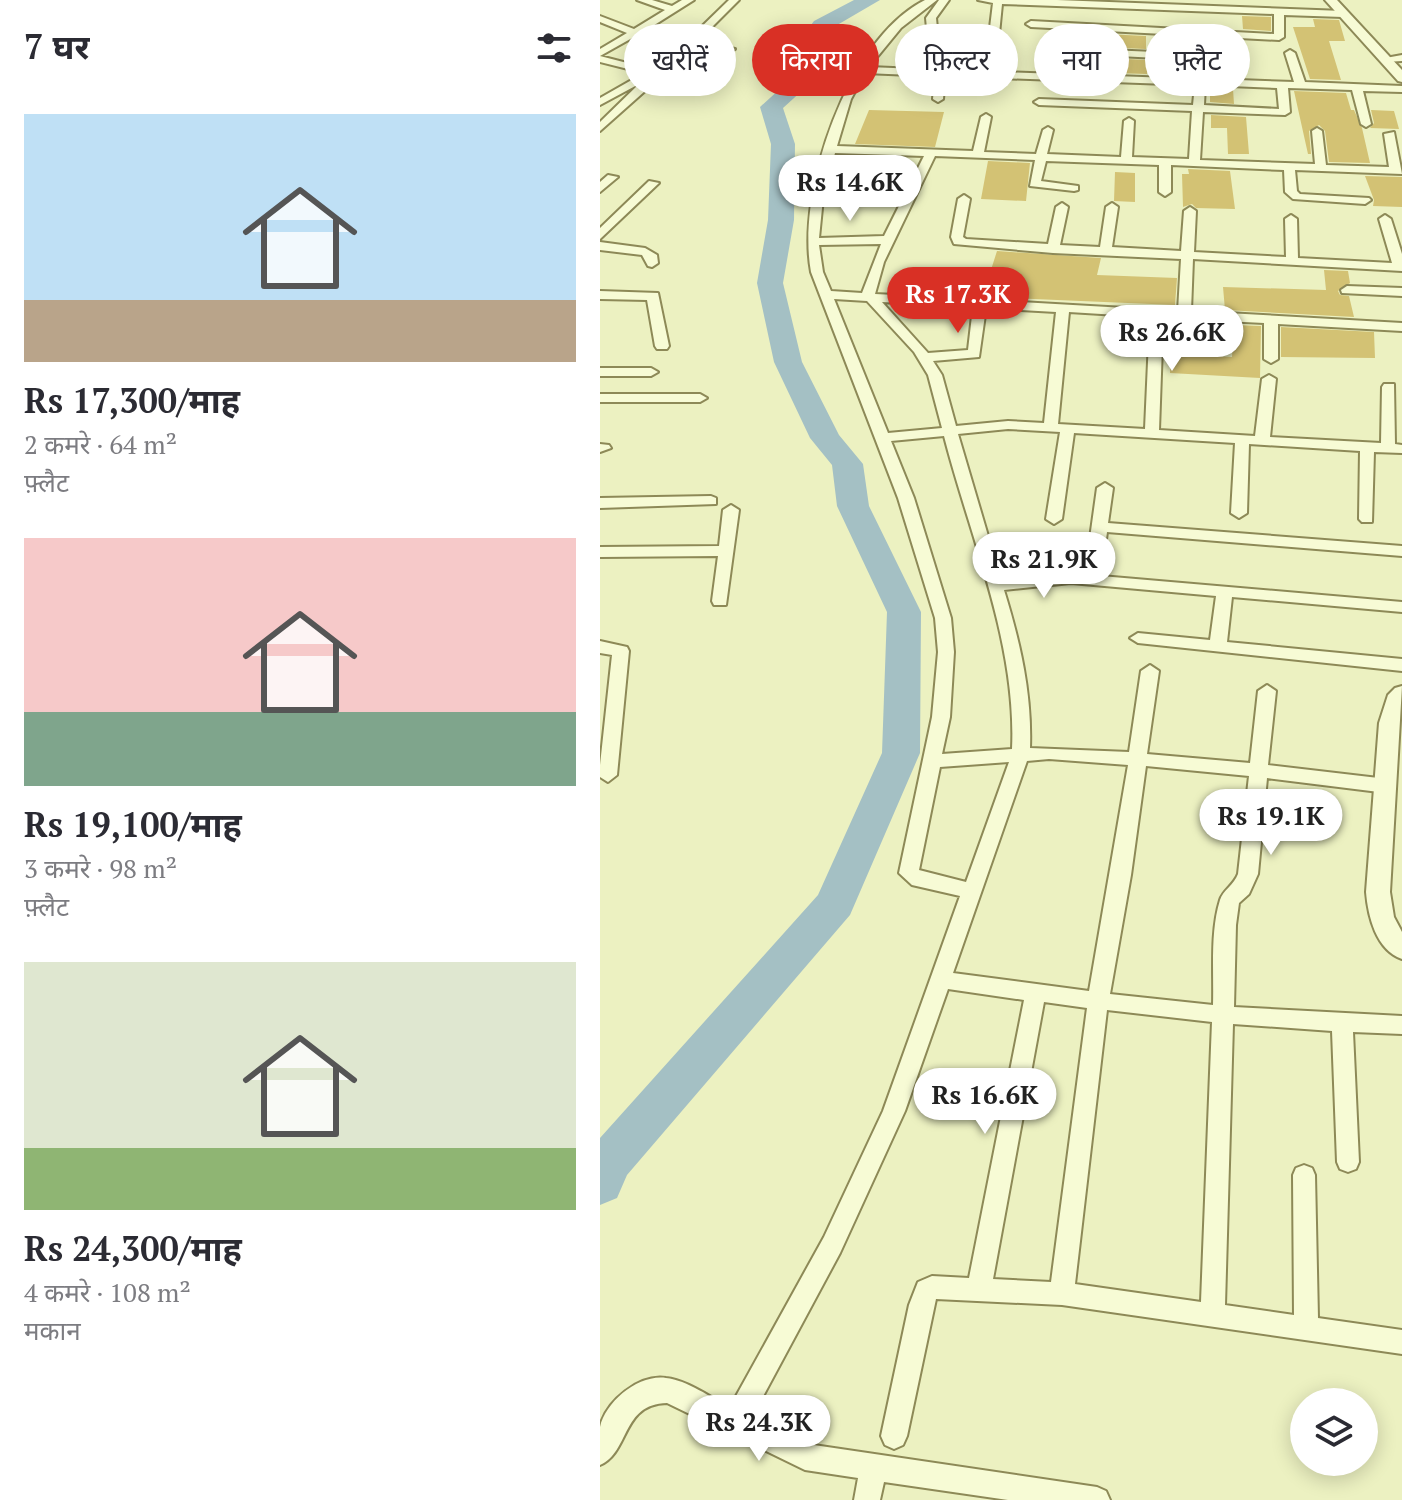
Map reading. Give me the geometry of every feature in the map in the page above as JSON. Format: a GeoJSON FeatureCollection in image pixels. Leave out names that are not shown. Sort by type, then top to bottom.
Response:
{"type":"FeatureCollection","features":[{"type":"Feature","properties":{"kind":"street"},"geometry":{"type":"LineString","coordinates":[[642,0],[673,9]]}},
{"type":"Feature","properties":{"kind":"street"},"geometry":{"type":"LineString","coordinates":[[650,24],[689,0]]}},
{"type":"Feature","properties":{"kind":"street"},"geometry":{"type":"LineString","coordinates":[[709,24],[734,0]]}},
{"type":"Feature","properties":{"kind":"street"},"geometry":{"type":"LineString","coordinates":[[879,51],[916,7],[932,0]]}},
{"type":"Feature","properties":{"kind":"street"},"geometry":{"type":"LineString","coordinates":[[932,24],[931,18],[944,0]]}},
{"type":"Feature","properties":{"kind":"street"},"geometry":{"type":"LineString","coordinates":[[983,0],[1161,3],[1206,9],[1343,14]]}},
{"type":"Feature","properties":{"kind":"street"},"geometry":{"type":"LineString","coordinates":[[1331,0],[1402,78]]}},
{"type":"Feature","properties":{"kind":"street"},"geometry":{"type":"LineString","coordinates":[[995,24],[998,1]]}},
{"type":"Feature","properties":{"kind":"street"},"geometry":{"type":"LineString","coordinates":[[1098,24],[1105,3]]}},
{"type":"Feature","properties":{"kind":"street"},"geometry":{"type":"LineString","coordinates":[[1205,24],[1206,9]]}},
{"type":"Feature","properties":{"kind":"street"},"geometry":{"type":"LineString","coordinates":[[1250,35],[1281,36],[1279,13]]}},
{"type":"Feature","properties":{"kind":"street"},"geometry":{"type":"LineString","coordinates":[[600,19],[624,27]]}},
{"type":"Feature","properties":{"kind":"street"},"geometry":{"type":"LineString","coordinates":[[600,56],[624,41]]}},
{"type":"Feature","properties":{"kind":"street"},"geometry":{"type":"LineString","coordinates":[[1290,53],[1301,86]]}},
{"type":"Feature","properties":{"kind":"street"},"geometry":{"type":"LineString","coordinates":[[600,56],[624,64]]}},
{"type":"Feature","properties":{"kind":"street"},"geometry":{"type":"LineString","coordinates":[[1385,59],[1402,58]]}},
{"type":"Feature","properties":{"kind":"street"},"geometry":{"type":"LineString","coordinates":[[1250,84],[1402,89]]}},
{"type":"Feature","properties":{"kind":"street"},"geometry":{"type":"LineString","coordinates":[[1040,96],[1039,106],[1285,112],[1282,85]]}},
{"type":"Feature","properties":{"kind":"street"},"geometry":{"type":"LineString","coordinates":[[600,102],[624,88]]}},
{"type":"Feature","properties":{"kind":"street"},"geometry":{"type":"LineString","coordinates":[[1357,88],[1366,124]]}},
{"type":"Feature","properties":{"kind":"street"},"geometry":{"type":"LineString","coordinates":[[600,128],[634,96]]}},
{"type":"Feature","properties":{"kind":"street"},"geometry":{"type":"LineString","coordinates":[[847,96],[813,224],[813,259],[906,498],[943,618],[944,688],[909,873],[919,880],[973,891]]}},
{"type":"Feature","properties":{"kind":"street"},"geometry":{"type":"LineString","coordinates":[[1194,162],[1199,96]]}},
{"type":"Feature","properties":{"kind":"street"},"geometry":{"type":"LineString","coordinates":[[978,153],[986,117]]}},
{"type":"Feature","properties":{"kind":"street"},"geometry":{"type":"LineString","coordinates":[[1126,160],[1129,121]]}},
{"type":"Feature","properties":{"kind":"street"},"geometry":{"type":"LineString","coordinates":[[1048,130],[1034,184],[1074,188]]}},
{"type":"Feature","properties":{"kind":"street"},"geometry":{"type":"LineString","coordinates":[[1317,131],[1321,168]]}},
{"type":"Feature","properties":{"kind":"street"},"geometry":{"type":"LineString","coordinates":[[831,149],[1398,171],[1390,134]]}},
{"type":"Feature","properties":{"kind":"street"},"geometry":{"type":"LineString","coordinates":[[734,1424],[832,1245],[894,1111],[1021,753],[1023,720],[1019,683],[996,586],[935,375],[925,357],[868,295],[869,285],[888,240],[932,151]]}},
{"type":"Feature","properties":{"kind":"street"},"geometry":{"type":"LineString","coordinates":[[1165,161],[1165,192]]}},
{"type":"Feature","properties":{"kind":"street"},"geometry":{"type":"LineString","coordinates":[[1289,167],[1291,192],[1297,197],[1365,200]]}},
{"type":"Feature","properties":{"kind":"street"},"geometry":{"type":"LineString","coordinates":[[600,189],[612,177]]}},
{"type":"Feature","properties":{"kind":"street"},"geometry":{"type":"LineString","coordinates":[[600,235],[653,183]]}},
{"type":"Feature","properties":{"kind":"street"},"geometry":{"type":"LineString","coordinates":[[964,199],[958,241],[1053,249],[1401,267],[1385,219]]}},
{"type":"Feature","properties":{"kind":"street"},"geometry":{"type":"LineString","coordinates":[[1053,249],[1062,207]]}},
{"type":"Feature","properties":{"kind":"street"},"geometry":{"type":"LineString","coordinates":[[1105,251],[1112,207]]}},
{"type":"Feature","properties":{"kind":"street"},"geometry":{"type":"LineString","coordinates":[[1184,314],[1190,211]]}},
{"type":"Feature","properties":{"kind":"street"},"geometry":{"type":"LineString","coordinates":[[1291,219],[1292,261]]}},
{"type":"Feature","properties":{"kind":"street"},"geometry":{"type":"LineString","coordinates":[[812,242],[888,240]]}},
{"type":"Feature","properties":{"kind":"street"},"geometry":{"type":"LineString","coordinates":[[600,246],[645,252],[651,255],[652,263]]}},
{"type":"Feature","properties":{"kind":"street"},"geometry":{"type":"LineString","coordinates":[[1347,290],[1402,292]]}},
{"type":"Feature","properties":{"kind":"street"},"geometry":{"type":"LineString","coordinates":[[600,295],[653,296],[657,303],[662,346]]}},
{"type":"Feature","properties":{"kind":"street"},"geometry":{"type":"LineString","coordinates":[[826,295],[980,301],[1402,327]]}},
{"type":"Feature","properties":{"kind":"street"},"geometry":{"type":"LineString","coordinates":[[925,357],[974,354],[980,301]]}},
{"type":"Feature","properties":{"kind":"street"},"geometry":{"type":"LineString","coordinates":[[1051,427],[1063,307]]}},
{"type":"Feature","properties":{"kind":"street"},"geometry":{"type":"LineString","coordinates":[[1152,433],[1157,312]]}},
{"type":"Feature","properties":{"kind":"street"},"geometry":{"type":"LineString","coordinates":[[1271,319],[1271,359]]}},
{"type":"Feature","properties":{"kind":"street"},"geometry":{"type":"LineString","coordinates":[[600,372],[651,372]]}},
{"type":"Feature","properties":{"kind":"street"},"geometry":{"type":"LineString","coordinates":[[1262,441],[1269,379]]}},
{"type":"Feature","properties":{"kind":"street"},"geometry":{"type":"LineString","coordinates":[[882,438],[1008,425],[1395,449],[1389,387]]}},
{"type":"Feature","properties":{"kind":"street"},"geometry":{"type":"LineString","coordinates":[[600,398],[700,398]]}},
{"type":"Feature","properties":{"kind":"street"},"geometry":{"type":"LineString","coordinates":[[1054,519],[1068,428]]}},
{"type":"Feature","properties":{"kind":"street"},"geometry":{"type":"LineString","coordinates":[[1239,513],[1242,440]]}},
{"type":"Feature","properties":{"kind":"street"},"geometry":{"type":"LineString","coordinates":[[1367,447],[1367,519]]}},
{"type":"Feature","properties":{"kind":"street"},"geometry":{"type":"LineString","coordinates":[[1092,580],[1105,488]]}},
{"type":"Feature","properties":{"kind":"street"},"geometry":{"type":"LineString","coordinates":[[600,503],[711,501]]}},
{"type":"Feature","properties":{"kind":"street"},"geometry":{"type":"LineString","coordinates":[[720,601],[731,510]]}},
{"type":"Feature","properties":{"kind":"street"},"geometry":{"type":"LineString","coordinates":[[1099,527],[1402,551]]}},
{"type":"Feature","properties":{"kind":"street"},"geometry":{"type":"LineString","coordinates":[[600,552],[726,551]]}},
{"type":"Feature","properties":{"kind":"street"},"geometry":{"type":"LineString","coordinates":[[996,586],[1049,579],[1092,580],[1402,607]]}},
{"type":"Feature","properties":{"kind":"street"},"geometry":{"type":"LineString","coordinates":[[1218,646],[1225,591]]}},
{"type":"Feature","properties":{"kind":"street"},"geometry":{"type":"LineString","coordinates":[[1138,638],[1402,665]]}},
{"type":"Feature","properties":{"kind":"street"},"geometry":{"type":"LineString","coordinates":[[600,647],[621,651],[608,775]]}},
{"type":"Feature","properties":{"kind":"street"},"geometry":{"type":"LineString","coordinates":[[1062,1294],[1098,1001],[1150,671]]}},
{"type":"Feature","properties":{"kind":"street"},"geometry":{"type":"LineString","coordinates":[[1213,1315],[1226,925],[1230,900],[1242,889],[1248,874],[1267,691]]}},
{"type":"Feature","properties":{"kind":"street"},"geometry":{"type":"LineString","coordinates":[[1402,693],[1392,710],[1379,913],[1388,935],[1402,949]]}},
{"type":"Feature","properties":{"kind":"street"},"geometry":{"type":"LineString","coordinates":[[932,761],[1021,753],[1138,759],[1387,786]]}},
{"type":"Feature","properties":{"kind":"street"},"geometry":{"type":"LineString","coordinates":[[942,980],[1098,1001],[1342,1024],[1402,1025]]}},
{"type":"Feature","properties":{"kind":"street"},"geometry":{"type":"LineString","coordinates":[[979,1289],[1036,992]]}},
{"type":"Feature","properties":{"kind":"street"},"geometry":{"type":"LineString","coordinates":[[1342,1024],[1348,1162]]}},
{"type":"Feature","properties":{"kind":"street"},"geometry":{"type":"LineString","coordinates":[[1304,1175],[1306,1328]]}},
{"type":"Feature","properties":{"kind":"street"},"geometry":{"type":"LineString","coordinates":[[894,1436],[921,1305],[927,1290],[940,1286],[1062,1294],[1402,1342]]}},
{"type":"Feature","properties":{"kind":"street"},"geometry":{"type":"LineString","coordinates":[[600,1452],[629,1402],[653,1389],[668,1390],[805,1457],[1096,1500]]}},
{"type":"Feature","properties":{"kind":"street"},"geometry":{"type":"LineString","coordinates":[[867,1500],[873,1468]]}},
{"type":"Feature","properties":{"kind":"building"},"geometry":{"type":"Polygon","coordinates":[[[1242,16],[1271,17],[1271,31],[1250,30],[1250,24],[1243,24],[1242,16]]]}},
{"type":"Feature","properties":{"kind":"building"},"geometry":{"type":"Polygon","coordinates":[[[1313,19],[1339,20],[1345,41],[1329,41],[1341,80],[1310,79],[1293,27],[1315,27],[1313,19]]]}},
{"type":"Feature","properties":{"kind":"building"},"geometry":{"type":"Polygon","coordinates":[[[1129,35],[1145,36],[1145,49],[1129,48],[1129,35]]]}},
{"type":"Feature","properties":{"kind":"building"},"geometry":{"type":"Polygon","coordinates":[[[1129,59],[1145,60],[1145,74],[1129,73],[1129,59]]]}},
{"type":"Feature","properties":{"kind":"building"},"geometry":{"type":"Polygon","coordinates":[[[1294,91],[1346,93],[1351,110],[1354,110],[1362,128],[1370,163],[1329,162],[1325,131],[1319,125],[1309,131],[1311,154],[1308,154],[1294,91]]]}},
{"type":"Feature","properties":{"kind":"building"},"geometry":{"type":"Polygon","coordinates":[[[1210,96],[1233,96],[1234,104],[1210,102],[1210,96]]]}},
{"type":"Feature","properties":{"kind":"building"},"geometry":{"type":"Polygon","coordinates":[[[869,110],[944,112],[935,147],[855,144],[869,110]]]}},
{"type":"Feature","properties":{"kind":"building"},"geometry":{"type":"Polygon","coordinates":[[[1371,110],[1394,111],[1399,129],[1370,128],[1374,123],[1371,110]]]}},
{"type":"Feature","properties":{"kind":"building"},"geometry":{"type":"Polygon","coordinates":[[[1211,115],[1246,117],[1249,154],[1228,154],[1227,128],[1211,128],[1211,115]]]}},
{"type":"Feature","properties":{"kind":"building"},"geometry":{"type":"Polygon","coordinates":[[[988,161],[1030,163],[1026,201],[981,199],[988,161]]]}},
{"type":"Feature","properties":{"kind":"building"},"geometry":{"type":"Polygon","coordinates":[[[1188,169],[1230,171],[1235,209],[1196,208],[1192,204],[1183,207],[1182,174],[1189,174],[1188,169]]]}},
{"type":"Feature","properties":{"kind":"building"},"geometry":{"type":"Polygon","coordinates":[[[1115,172],[1135,173],[1135,202],[1114,201],[1115,172]]]}},
{"type":"Feature","properties":{"kind":"building"},"geometry":{"type":"Polygon","coordinates":[[[1365,176],[1402,177],[1402,207],[1373,206],[1374,200],[1365,176]]]}},
{"type":"Feature","properties":{"kind":"building"},"geometry":{"type":"Polygon","coordinates":[[[997,251],[1101,258],[1097,275],[1177,278],[1175,305],[987,297],[983,295],[997,251]]]}},
{"type":"Feature","properties":{"kind":"building"},"geometry":{"type":"Polygon","coordinates":[[[1324,270],[1348,271],[1350,283],[1338,291],[1340,295],[1349,296],[1354,317],[1225,310],[1223,287],[1326,290],[1324,270]]]}},
{"type":"Feature","properties":{"kind":"building"},"geometry":{"type":"Polygon","coordinates":[[[1234,325],[1261,326],[1260,378],[1170,373],[1171,354],[1232,357],[1234,325]]]}},
{"type":"Feature","properties":{"kind":"building"},"geometry":{"type":"Polygon","coordinates":[[[1281,327],[1374,332],[1375,358],[1281,357],[1281,327]]]}},
{"type":"Feature","properties":{"kind":"waterway"},"geometry":{"type":"LineString","coordinates":[[600,1183],[609,1162],[835,904],[901,753],[904,612],[853,506],[847,464],[825,438],[788,362],[770,283],[781,220],[783,144],[771,107],[826,59],[821,25],[870,0]]}}]}
